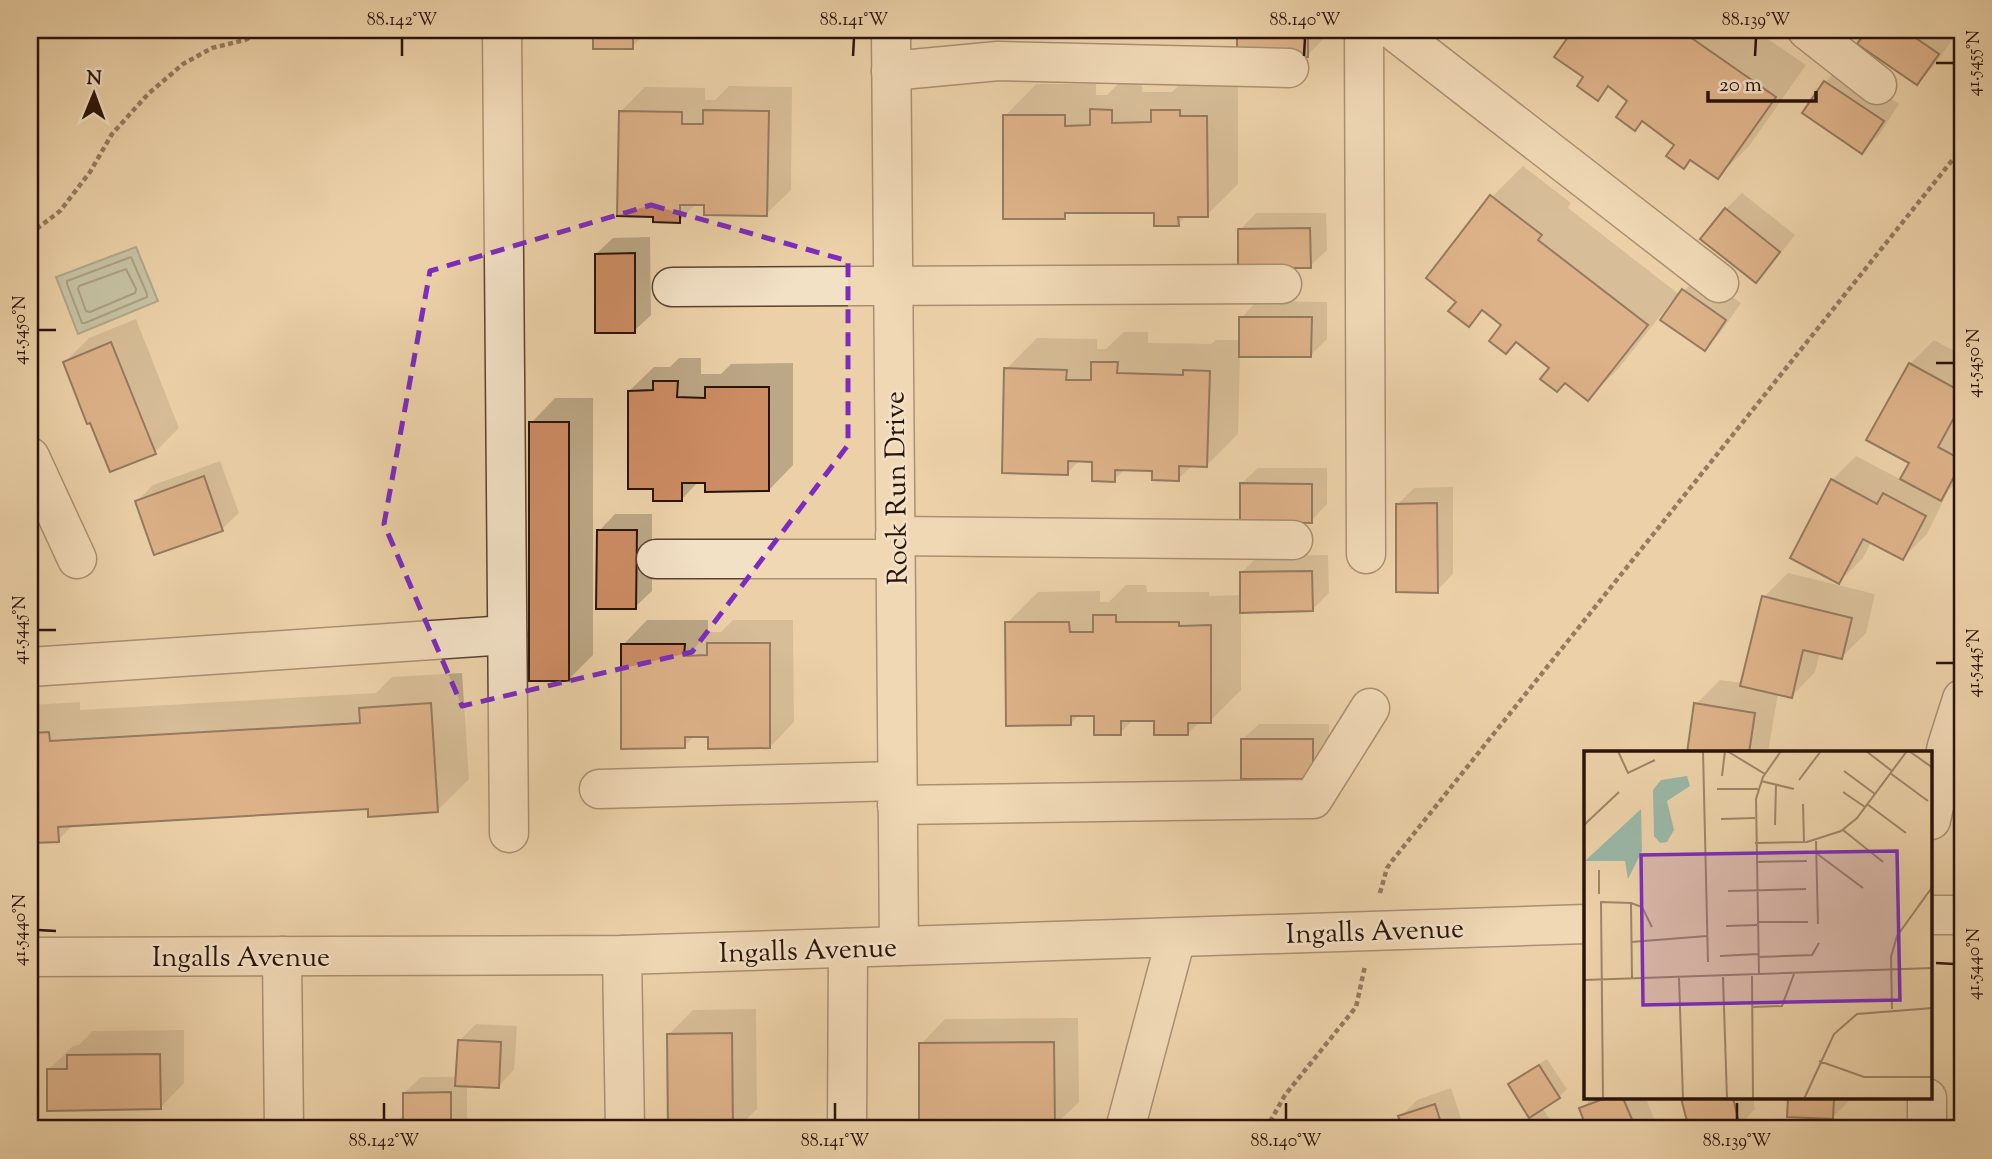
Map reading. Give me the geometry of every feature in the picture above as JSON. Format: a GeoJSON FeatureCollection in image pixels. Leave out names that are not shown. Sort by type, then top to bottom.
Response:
{"type":"FeatureCollection","features":[{"type":"Feature","properties":{"kind":"street"},"geometry":{"type":"LineString","coordinates":[[502,30],[509,833]]}},
{"type":"Feature","properties":{"kind":"street","name":"Rock Run Drive"},"geometry":{"type":"LineString","coordinates":[[891,30],[899,946]]}},
{"type":"Feature","properties":{"kind":"street"},"geometry":{"type":"LineString","coordinates":[[1364,30],[1366,554]]}},
{"type":"Feature","properties":{"kind":"street"},"geometry":{"type":"LineString","coordinates":[[1393,30],[1719,284]]}},
{"type":"Feature","properties":{"kind":"street"},"geometry":{"type":"LineString","coordinates":[[1807,30],[1877,85]]}},
{"type":"Feature","properties":{"kind":"street"},"geometry":{"type":"LineString","coordinates":[[891,71],[998,61],[1289,68]]}},
{"type":"Feature","properties":{"kind":"street"},"geometry":{"type":"LineString","coordinates":[[672,287],[1282,284]]}},
{"type":"Feature","properties":{"kind":"street"},"geometry":{"type":"LineString","coordinates":[[30,457],[77,559]]}},
{"type":"Feature","properties":{"kind":"street"},"geometry":{"type":"LineString","coordinates":[[656,559],[895,547],[1293,540]]}},
{"type":"Feature","properties":{"kind":"street"},"geometry":{"type":"LineString","coordinates":[[30,667],[507,635]]}},
{"type":"Feature","properties":{"kind":"street"},"geometry":{"type":"LineString","coordinates":[[1932,815],[1947,746],[1962,699]]}},
{"type":"Feature","properties":{"kind":"street"},"geometry":{"type":"LineString","coordinates":[[599,789],[1314,799],[1370,708]]}},
{"type":"Feature","properties":{"kind":"street"},"geometry":{"type":"LineString","coordinates":[[1932,915],[1962,915]]}},
{"type":"Feature","properties":{"kind":"street","name":"Ingalls Avenue"},"geometry":{"type":"LineString","coordinates":[[30,957],[622,955],[1584,924]]}},
{"type":"Feature","properties":{"kind":"street"},"geometry":{"type":"LineString","coordinates":[[1125,1129],[1176,938]]}},
{"type":"Feature","properties":{"kind":"street"},"geometry":{"type":"LineString","coordinates":[[847,1129],[848,948]]}},
{"type":"Feature","properties":{"kind":"street"},"geometry":{"type":"LineString","coordinates":[[622,955],[625,1129]]}},
{"type":"Feature","properties":{"kind":"street"},"geometry":{"type":"LineString","coordinates":[[282,956],[284,1129]]}},
{"type":"Feature","properties":{"kind":"street"},"geometry":{"type":"LineString","coordinates":[[1927,1100],[1927,1129]]}},
{"type":"Feature","properties":{"kind":"path"},"geometry":{"type":"LineString","coordinates":[[30,234],[60,211],[90,172],[112,134],[148,94],[183,64],[212,48],[245,40],[264,30]]}},
{"type":"Feature","properties":{"kind":"path"},"geometry":{"type":"LineString","coordinates":[[1266,1129],[1285,1095],[1356,1007],[1371,929],[1387,868],[1962,148]]}},
{"type":"Feature","properties":{"kind":"path"},"geometry":{"type":"LineString","coordinates":[[30,339],[37,359]]}},
{"type":"Feature","properties":{"kind":"highlighted area"},"geometry":{"type":"Polygon","coordinates":[[[651,205],[848,261],[848,445],[692,652],[462,706],[384,524],[430,271],[651,205]]]}},
{"type":"Feature","properties":{"kind":"water"},"geometry":{"type":"Polygon","coordinates":[[[136,247],[158,301],[78,334],[56,277],[136,247]]]}},
{"type":"Feature","properties":{"kind":"building"},"geometry":{"type":"Polygon","coordinates":[[[593,30],[633,30],[633,49],[593,49],[593,30]]]}},
{"type":"Feature","properties":{"kind":"building"},"geometry":{"type":"Polygon","coordinates":[[[1237,30],[1308,30],[1308,57],[1237,57],[1237,30]]]}},
{"type":"Feature","properties":{"kind":"building"},"geometry":{"type":"Polygon","coordinates":[[[1573,30],[1680,30],[1776,97],[1718,179],[1690,160],[1684,169],[1666,156],[1674,145],[1642,121],[1635,131],[1616,117],[1627,101],[1608,86],[1598,101],[1577,86],[1583,77],[1554,57],[1573,30]]]}},
{"type":"Feature","properties":{"kind":"building"},"geometry":{"type":"Polygon","coordinates":[[[1867,30],[1904,30],[1939,54],[1917,85],[1857,44],[1867,30]]]}},
{"type":"Feature","properties":{"kind":"building"},"geometry":{"type":"Polygon","coordinates":[[[1824,81],[1884,121],[1862,154],[1802,113],[1824,81]]]}},
{"type":"Feature","properties":{"kind":"building"},"geometry":{"type":"Polygon","coordinates":[[[1090,109],[1112,110],[1112,123],[1151,122],[1151,110],[1180,110],[1180,116],[1207,116],[1208,217],[1178,217],[1179,226],[1154,226],[1154,213],[1065,213],[1065,219],[1003,219],[1003,115],[1065,115],[1065,126],[1090,125],[1090,109]]]}},
{"type":"Feature","properties":{"kind":"building"},"geometry":{"type":"Polygon","coordinates":[[[703,110],[769,111],[767,216],[704,215],[704,205],[680,205],[680,223],[653,222],[653,217],[617,216],[619,111],[682,112],[682,124],[703,124],[703,110]]]}},
{"type":"Feature","properties":{"kind":"building"},"geometry":{"type":"Polygon","coordinates":[[[1490,195],[1542,235],[1538,240],[1648,325],[1588,401],[1565,383],[1557,392],[1540,379],[1549,368],[1516,342],[1506,354],[1489,341],[1501,325],[1482,310],[1469,327],[1448,311],[1456,302],[1426,278],[1490,195]]]}},
{"type":"Feature","properties":{"kind":"building"},"geometry":{"type":"Polygon","coordinates":[[[1725,208],[1780,252],[1756,283],[1700,239],[1725,208]]]}},
{"type":"Feature","properties":{"kind":"building"},"geometry":{"type":"Polygon","coordinates":[[[1310,228],[1311,268],[1238,268],[1238,229],[1310,228]]]}},
{"type":"Feature","properties":{"kind":"building"},"geometry":{"type":"Polygon","coordinates":[[[635,253],[635,333],[595,333],[595,254],[635,253]]]}},
{"type":"Feature","properties":{"kind":"building"},"geometry":{"type":"Polygon","coordinates":[[[1682,289],[1726,320],[1705,351],[1660,320],[1682,289]]]}},
{"type":"Feature","properties":{"kind":"building"},"geometry":{"type":"Polygon","coordinates":[[[1239,317],[1312,317],[1311,357],[1239,357],[1239,317]]]}},
{"type":"Feature","properties":{"kind":"building"},"geometry":{"type":"Polygon","coordinates":[[[111,342],[156,454],[110,472],[90,423],[87,424],[63,362],[111,342]]]}},
{"type":"Feature","properties":{"kind":"building"},"geometry":{"type":"Polygon","coordinates":[[[1091,362],[1118,362],[1117,373],[1183,375],[1183,370],[1210,371],[1207,467],[1179,466],[1179,481],[1152,480],[1152,471],[1115,470],[1115,482],[1092,481],[1092,462],[1068,461],[1068,475],[1002,473],[1004,368],[1067,370],[1066,380],[1091,380],[1091,362]]]}},
{"type":"Feature","properties":{"kind":"building"},"geometry":{"type":"Polygon","coordinates":[[[1909,363],[1962,392],[1962,403],[1938,447],[1962,462],[1941,501],[1900,479],[1909,463],[1866,440],[1909,363]]]}},
{"type":"Feature","properties":{"kind":"building"},"geometry":{"type":"Polygon","coordinates":[[[653,381],[678,381],[677,397],[705,398],[705,387],[769,387],[769,491],[705,492],[705,483],[682,483],[682,501],[653,501],[653,489],[628,489],[628,391],[653,390],[653,381]]]}},
{"type":"Feature","properties":{"kind":"building"},"geometry":{"type":"Polygon","coordinates":[[[529,422],[569,422],[569,681],[529,681],[529,422]]]}},
{"type":"Feature","properties":{"kind":"building"},"geometry":{"type":"Polygon","coordinates":[[[204,476],[223,531],[154,555],[135,501],[204,476]]]}},
{"type":"Feature","properties":{"kind":"building"},"geometry":{"type":"Polygon","coordinates":[[[1831,479],[1877,504],[1883,493],[1926,516],[1903,560],[1863,539],[1839,584],[1790,558],[1831,479]]]}},
{"type":"Feature","properties":{"kind":"building"},"geometry":{"type":"Polygon","coordinates":[[[1240,483],[1312,484],[1312,523],[1240,522],[1240,483]]]}},
{"type":"Feature","properties":{"kind":"building"},"geometry":{"type":"Polygon","coordinates":[[[1437,503],[1438,593],[1396,592],[1396,504],[1437,503]]]}},
{"type":"Feature","properties":{"kind":"building"},"geometry":{"type":"Polygon","coordinates":[[[597,530],[637,530],[636,609],[596,609],[597,530]]]}},
{"type":"Feature","properties":{"kind":"building"},"geometry":{"type":"Polygon","coordinates":[[[1312,571],[1313,611],[1240,613],[1240,572],[1312,571]]]}},
{"type":"Feature","properties":{"kind":"building"},"geometry":{"type":"Polygon","coordinates":[[[1762,596],[1852,618],[1842,659],[1803,650],[1792,698],[1740,686],[1762,596]]]}},
{"type":"Feature","properties":{"kind":"building"},"geometry":{"type":"Polygon","coordinates":[[[1093,615],[1116,615],[1116,622],[1211,625],[1211,723],[1188,723],[1188,735],[1154,735],[1154,721],[1121,721],[1121,735],[1094,735],[1094,716],[1071,716],[1071,725],[1006,726],[1005,622],[1069,622],[1070,632],[1093,632],[1093,615]]]}},
{"type":"Feature","properties":{"kind":"building"},"geometry":{"type":"Polygon","coordinates":[[[707,643],[770,643],[770,748],[708,749],[708,737],[685,737],[685,748],[621,749],[621,644],[685,644],[684,656],[707,655],[707,643]]]}},
{"type":"Feature","properties":{"kind":"building"},"geometry":{"type":"Polygon","coordinates":[[[431,703],[438,812],[368,817],[368,809],[58,827],[59,842],[30,843],[30,733],[49,732],[50,741],[360,723],[359,708],[431,703]]]}},
{"type":"Feature","properties":{"kind":"building"},"geometry":{"type":"Polygon","coordinates":[[[1694,703],[1755,713],[1749,751],[1687,751],[1694,703]]]}},
{"type":"Feature","properties":{"kind":"building"},"geometry":{"type":"Polygon","coordinates":[[[1241,739],[1313,739],[1313,779],[1241,779],[1241,739]]]}},
{"type":"Feature","properties":{"kind":"building"},"geometry":{"type":"Polygon","coordinates":[[[732,1033],[733,1129],[668,1129],[667,1034],[732,1033]]]}},
{"type":"Feature","properties":{"kind":"building"},"geometry":{"type":"Polygon","coordinates":[[[458,1040],[501,1042],[499,1088],[455,1086],[458,1040]]]}},
{"type":"Feature","properties":{"kind":"building"},"geometry":{"type":"Polygon","coordinates":[[[1054,1042],[1055,1128],[919,1129],[919,1043],[1054,1042]]]}},
{"type":"Feature","properties":{"kind":"building"},"geometry":{"type":"Polygon","coordinates":[[[160,1054],[161,1109],[47,1111],[47,1069],[67,1069],[67,1055],[160,1054]]]}},
{"type":"Feature","properties":{"kind":"building"},"geometry":{"type":"Polygon","coordinates":[[[1539,1065],[1560,1098],[1529,1118],[1508,1084],[1539,1065]]]}},
{"type":"Feature","properties":{"kind":"building"},"geometry":{"type":"Polygon","coordinates":[[[451,1092],[451,1129],[393,1129],[393,1123],[403,1123],[403,1093],[451,1092]]]}},
{"type":"Feature","properties":{"kind":"building"},"geometry":{"type":"Polygon","coordinates":[[[1601,1100],[1624,1100],[1636,1129],[1587,1129],[1579,1108],[1601,1100]]]}},
{"type":"Feature","properties":{"kind":"building"},"geometry":{"type":"Polygon","coordinates":[[[1682,1100],[1733,1100],[1740,1127],[1689,1129],[1682,1100]]]}},
{"type":"Feature","properties":{"kind":"building"},"geometry":{"type":"Polygon","coordinates":[[[1788,1100],[1834,1100],[1833,1119],[1787,1117],[1788,1100]]]}},
{"type":"Feature","properties":{"kind":"building"},"geometry":{"type":"Polygon","coordinates":[[[1435,1104],[1443,1129],[1403,1129],[1398,1116],[1435,1104]]]}}]}
